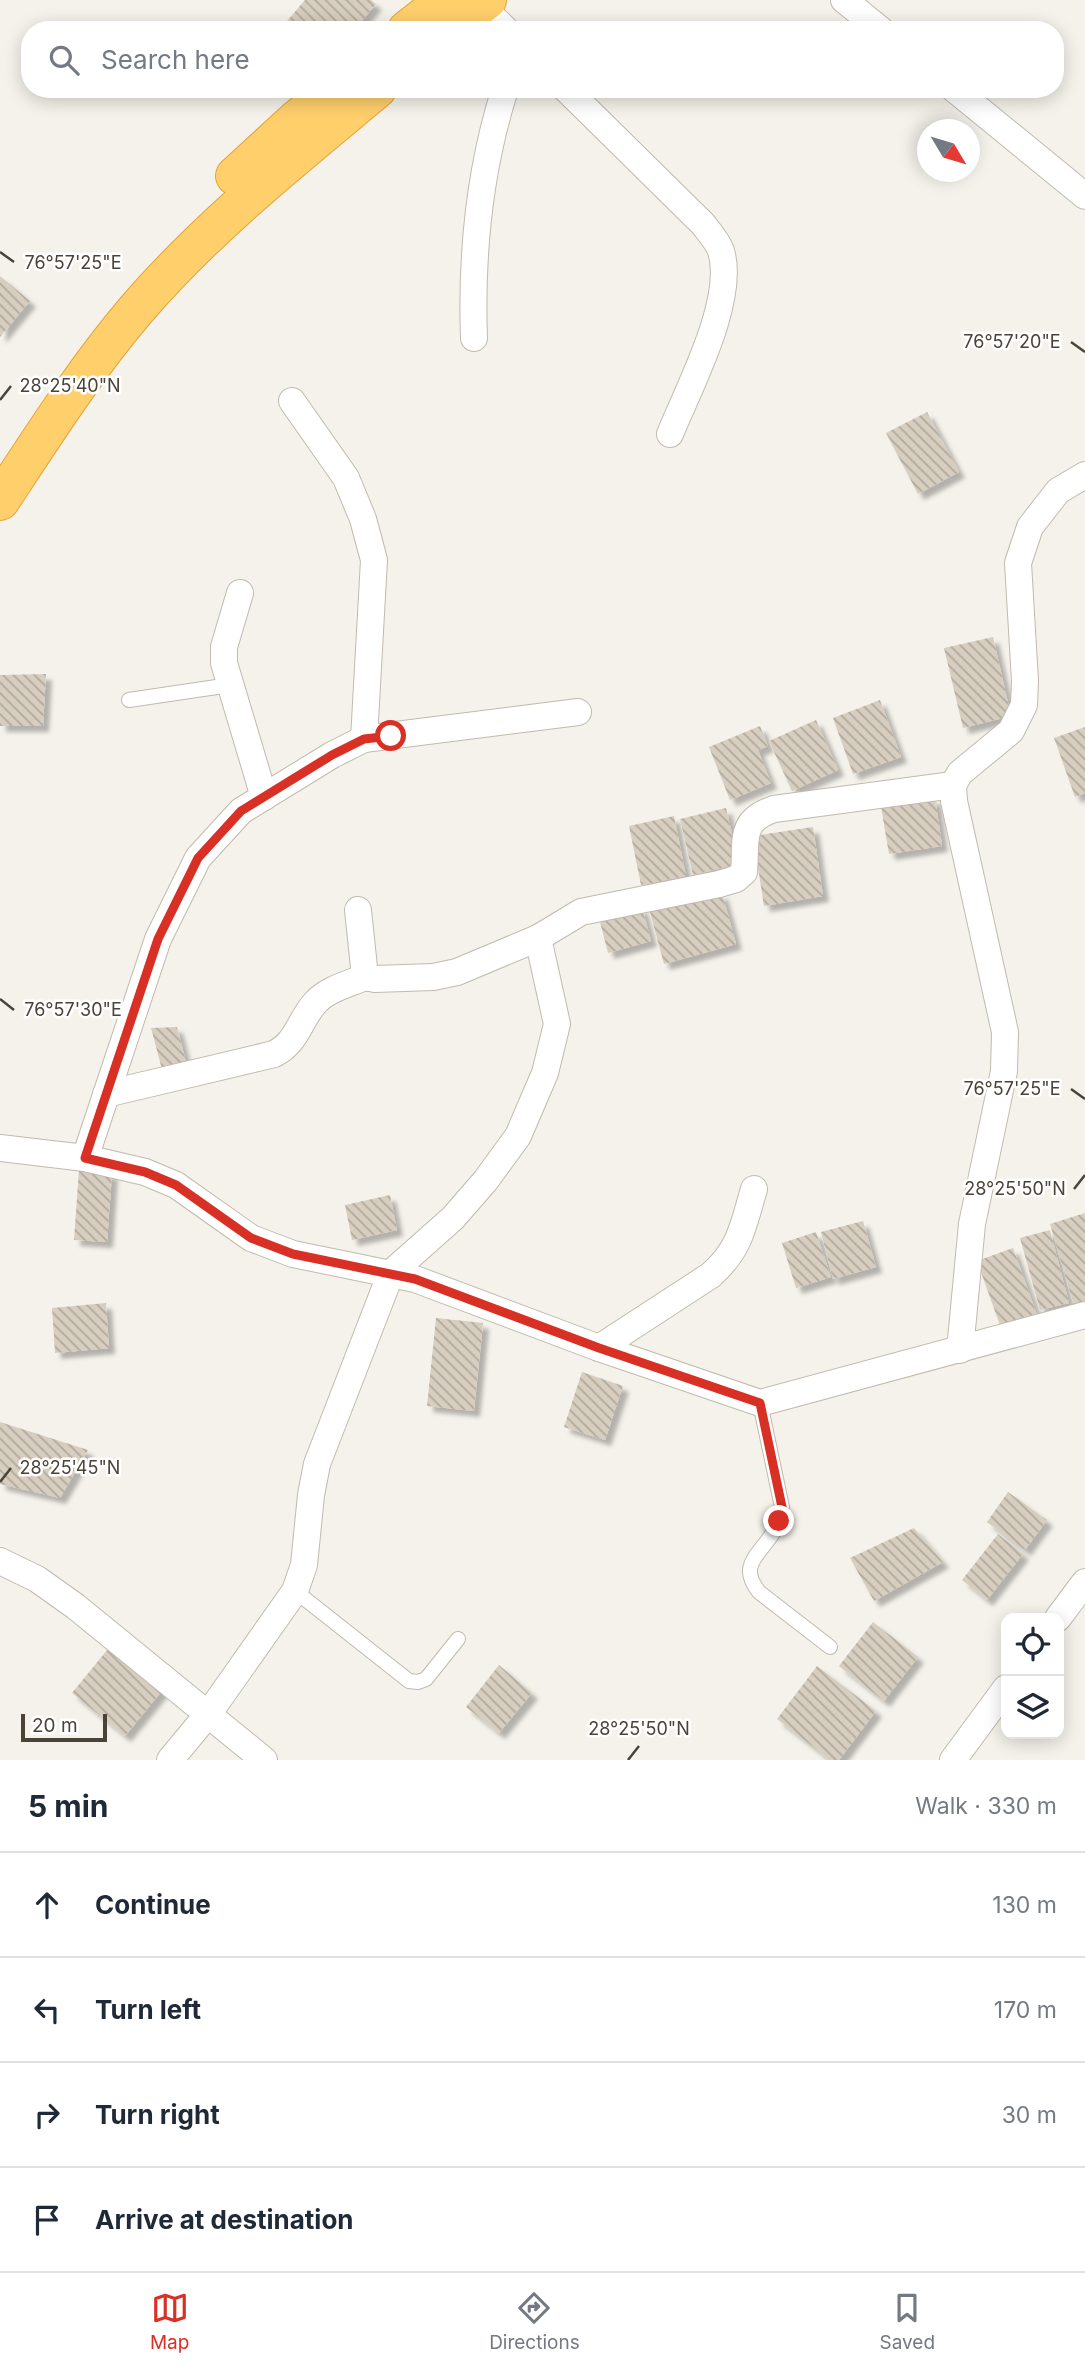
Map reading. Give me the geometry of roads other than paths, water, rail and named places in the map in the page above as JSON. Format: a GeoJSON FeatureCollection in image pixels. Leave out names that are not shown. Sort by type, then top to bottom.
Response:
{"type":"FeatureCollection","features":[{"type":"Feature","properties":{"kind":"highway"},"geometry":{"type":"LineString","coordinates":[[0,456],[30,409],[99,319],[198,209],[323,98]]}},
{"type":"Feature","properties":{"kind":"highway"},"geometry":{"type":"LineString","coordinates":[[0,501],[75,386],[136,310],[221,222],[366,98]]}},
{"type":"Feature","properties":{"kind":"street"},"geometry":{"type":"LineString","coordinates":[[844,0],[870,21]]}},
{"type":"Feature","properties":{"kind":"street"},"geometry":{"type":"LineString","coordinates":[[474,338],[472,289],[477,240],[487,160],[502,98]]}},
{"type":"Feature","properties":{"kind":"street"},"geometry":{"type":"LineString","coordinates":[[575,98],[703,224],[721,249],[725,280],[715,325],[670,434]]}},
{"type":"Feature","properties":{"kind":"street"},"geometry":{"type":"LineString","coordinates":[[965,98],[1085,196]]}},
{"type":"Feature","properties":{"kind":"street"},"geometry":{"type":"LineString","coordinates":[[292,401],[346,478],[363,519],[374,560],[364,739]]}},
{"type":"Feature","properties":{"kind":"street"},"geometry":{"type":"LineString","coordinates":[[960,1350],[972,1224],[1004,1071],[1005,1032],[954,801],[953,785],[960,774],[1011,731],[1024,705],[1018,563],[1030,527],[1058,491],[1085,475]]}},
{"type":"Feature","properties":{"kind":"street"},"geometry":{"type":"LineString","coordinates":[[240,593],[224,647],[224,663],[264,797]]}},
{"type":"Feature","properties":{"kind":"street"},"geometry":{"type":"LineString","coordinates":[[85,1158],[158,939],[198,858],[241,811],[332,755],[364,739],[578,712]]}},
{"type":"Feature","properties":{"kind":"street"},"geometry":{"type":"LineString","coordinates":[[106,1094],[274,1054],[293,1040],[316,1001],[365,977],[433,977],[457,972],[538,939],[581,912],[736,879],[744,872],[745,841],[749,824],[759,814],[774,809],[953,785]]}},
{"type":"Feature","properties":{"kind":"street"},"geometry":{"type":"LineString","coordinates":[[358,910],[365,977]]}},
{"type":"Feature","properties":{"kind":"street"},"geometry":{"type":"LineString","coordinates":[[170,1760],[209,1713],[295,1591],[304,1565],[310,1495],[317,1464],[391,1273],[453,1218],[486,1180],[518,1136],[545,1073],[557,1024],[538,939]]}},
{"type":"Feature","properties":{"kind":"street"},"geometry":{"type":"LineString","coordinates":[[0,1148],[85,1158],[145,1172],[176,1185],[251,1238],[293,1254],[415,1279],[599,1348],[760,1403],[1085,1315]]}},
{"type":"Feature","properties":{"kind":"street"},"geometry":{"type":"LineString","coordinates":[[599,1348],[711,1275],[726,1262],[737,1246],[754,1189]]}},
{"type":"Feature","properties":{"kind":"street"},"geometry":{"type":"LineString","coordinates":[[0,1561],[37,1578],[75,1605],[264,1760]]}},
{"type":"Feature","properties":{"kind":"street"},"geometry":{"type":"LineString","coordinates":[[1062,1613],[1085,1582]]}},
{"type":"Feature","properties":{"kind":"street"},"geometry":{"type":"LineString","coordinates":[[953,1760],[1001,1695]]}},
{"type":"Feature","properties":{"kind":"lane"},"geometry":{"type":"LineString","coordinates":[[129,700],[230,685]]}},
{"type":"Feature","properties":{"kind":"lane"},"geometry":{"type":"LineString","coordinates":[[760,1403],[782,1507],[779,1521],[753,1559],[749,1569],[751,1582],[759,1592],[830,1647]]}},
{"type":"Feature","properties":{"kind":"lane"},"geometry":{"type":"LineString","coordinates":[[295,1591],[409,1681],[426,1679],[458,1639]]}}]}
